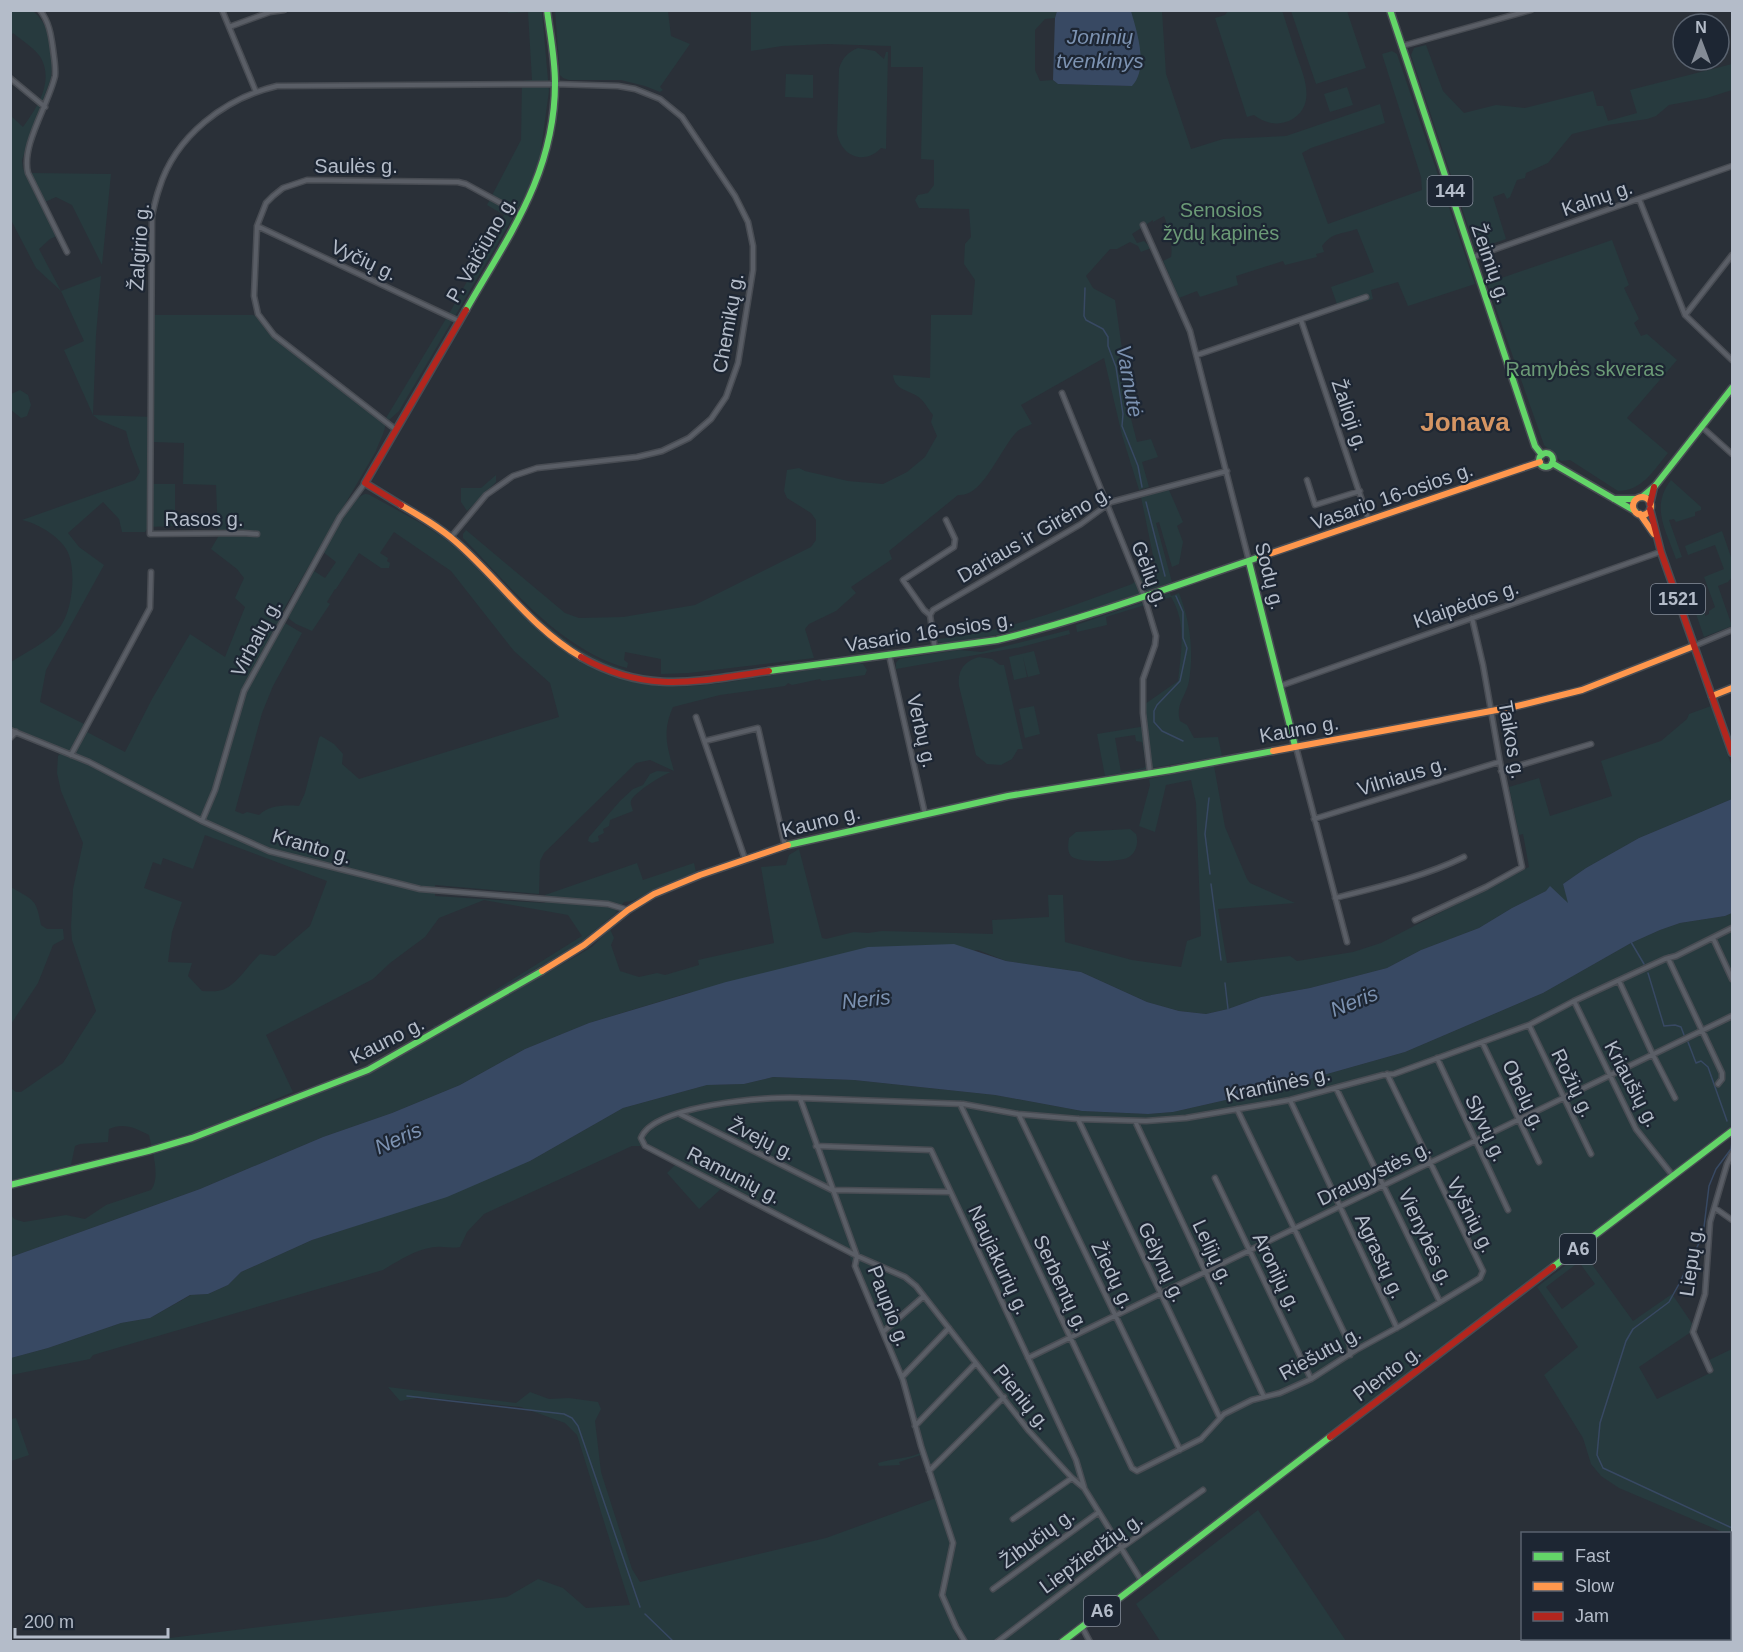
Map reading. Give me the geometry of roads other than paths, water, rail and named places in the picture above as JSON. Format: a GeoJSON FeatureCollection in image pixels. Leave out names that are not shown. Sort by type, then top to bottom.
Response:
{"type":"FeatureCollection","features":[{"type":"Feature","properties":{"kind":"main road","name":"P. Vaičiūno g."},"geometry":{"type":"LineString","coordinates":[[365,483],[536,187],[549,139],[555,84],[547,10]]}},
{"type":"Feature","properties":{"kind":"main road","name":"Žeimių g."},"geometry":{"type":"LineString","coordinates":[[1390,10],[1541,459]]}},
{"type":"Feature","properties":{"kind":"main road","name":"1521"},"geometry":{"type":"LineString","coordinates":[[1639,498],[1655,486],[1732,388]]}},
{"type":"Feature","properties":{"kind":"main road","name":"144"},"geometry":{"type":"LineString","coordinates":[[1550,454],[1552,464],[1545,467],[1541,459],[1550,454]]}},
{"type":"Feature","properties":{"kind":"main road","name":"Vasario 16-osios g."},"geometry":{"type":"LineString","coordinates":[[365,483],[451,538],[559,644],[596,666],[627,677],[657,682],[699,682],[984,642],[1027,633],[1144,597],[1369,521],[1541,459]]}},
{"type":"Feature","properties":{"kind":"main road","name":"144"},"geometry":{"type":"LineString","coordinates":[[1552,464],[1637,513]]}},
{"type":"Feature","properties":{"kind":"main road","name":"1521"},"geometry":{"type":"LineString","coordinates":[[1655,486],[1650,506],[1656,537],[1732,753]]}},
{"type":"Feature","properties":{"kind":"main road","name":"144"},"geometry":{"type":"LineString","coordinates":[[1613,499],[1639,498]]}},
{"type":"Feature","properties":{"kind":"main road"},"geometry":{"type":"LineString","coordinates":[[1639,498],[1647,499],[1650,506],[1646,514],[1637,513],[1633,503],[1639,498]]}},
{"type":"Feature","properties":{"kind":"main road","name":"1521"},"geometry":{"type":"LineString","coordinates":[[1637,513],[1656,537]]}},
{"type":"Feature","properties":{"kind":"main road","name":"Sodų g."},"geometry":{"type":"LineString","coordinates":[[1249,561],[1295,746]]}},
{"type":"Feature","properties":{"kind":"main road","name":"Kauno g."},"geometry":{"type":"LineString","coordinates":[[10,1185],[192,1138],[368,1070],[565,957],[628,910],[670,886],[785,846],[1017,794],[1150,774],[1492,711],[1582,690],[1694,646]]}},
{"type":"Feature","properties":{"kind":"main road"},"geometry":{"type":"LineString","coordinates":[[1712,696],[1732,688]]}},
{"type":"Feature","properties":{"kind":"main road","name":"Plento g."},"geometry":{"type":"LineString","coordinates":[[1062,1641],[1732,1131]]}},
{"type":"Feature","properties":{"kind":"street"},"geometry":{"type":"LineString","coordinates":[[40,10],[50,29],[55,75],[27,151],[26,164],[28,173],[67,252]]}},
{"type":"Feature","properties":{"kind":"street"},"geometry":{"type":"LineString","coordinates":[[222,10],[256,92]]}},
{"type":"Feature","properties":{"kind":"street"},"geometry":{"type":"LineString","coordinates":[[229,27],[270,12],[284,10]]}},
{"type":"Feature","properties":{"kind":"street"},"geometry":{"type":"LineString","coordinates":[[1401,46],[1531,10]]}},
{"type":"Feature","properties":{"kind":"street"},"geometry":{"type":"LineString","coordinates":[[10,78],[45,107]]}},
{"type":"Feature","properties":{"kind":"street","name":"Žalgirio g."},"geometry":{"type":"LineString","coordinates":[[150,534],[150,245],[154,206],[159,187],[173,158],[185,141],[213,115],[256,92],[277,86],[294,84],[555,84]]}},
{"type":"Feature","properties":{"kind":"street","name":"Chemikų g."},"geometry":{"type":"LineString","coordinates":[[451,538],[486,495],[504,480],[520,473],[537,468],[651,454],[679,444],[701,429],[717,412],[735,375],[754,256],[748,222],[735,196],[687,123],[660,99],[627,87],[555,84]]}},
{"type":"Feature","properties":{"kind":"street","name":"Kalnų g."},"geometry":{"type":"LineString","coordinates":[[1472,257],[1732,166]]}},
{"type":"Feature","properties":{"kind":"street","name":"Saulės g."},"geometry":{"type":"LineString","coordinates":[[395,429],[274,335],[258,314],[254,296],[257,226],[266,203],[283,188],[307,180],[458,182],[522,214]]}},
{"type":"Feature","properties":{"kind":"street"},"geometry":{"type":"LineString","coordinates":[[1639,199],[1685,315],[1732,360]]}},
{"type":"Feature","properties":{"kind":"street","name":"Sodų g."},"geometry":{"type":"LineString","coordinates":[[1143,225],[1190,331],[1249,561]]}},
{"type":"Feature","properties":{"kind":"street","name":"Vyčių g."},"geometry":{"type":"LineString","coordinates":[[257,226],[459,321]]}},
{"type":"Feature","properties":{"kind":"street"},"geometry":{"type":"LineString","coordinates":[[1685,315],[1732,255]]}},
{"type":"Feature","properties":{"kind":"street"},"geometry":{"type":"LineString","coordinates":[[1197,355],[1366,297]]}},
{"type":"Feature","properties":{"kind":"street","name":"Žalioji g."},"geometry":{"type":"LineString","coordinates":[[1301,320],[1369,521]]}},
{"type":"Feature","properties":{"kind":"street","name":"Gėlių g."},"geometry":{"type":"LineString","coordinates":[[1062,393],[1144,597],[1156,636],[1143,679],[1143,713],[1150,774]]}},
{"type":"Feature","properties":{"kind":"street"},"geometry":{"type":"LineString","coordinates":[[1702,427],[1732,454]]}},
{"type":"Feature","properties":{"kind":"street","name":"Dariaus ir Girėno g."},"geometry":{"type":"LineString","coordinates":[[930,615],[933,610],[1117,500],[1227,471]]}},
{"type":"Feature","properties":{"kind":"street"},"geometry":{"type":"LineString","coordinates":[[1307,480],[1315,505],[1359,491]]}},
{"type":"Feature","properties":{"kind":"street","name":"Virbalų g."},"geometry":{"type":"LineString","coordinates":[[202,821],[215,790],[244,691],[340,517],[365,483]]}},
{"type":"Feature","properties":{"kind":"street"},"geometry":{"type":"LineString","coordinates":[[935,649],[930,615],[903,580],[954,547],[955,539],[946,520]]}},
{"type":"Feature","properties":{"kind":"street","name":"Rasos g."},"geometry":{"type":"LineString","coordinates":[[150,534],[258,534]]}},
{"type":"Feature","properties":{"kind":"street","name":"Klaipėdos g."},"geometry":{"type":"LineString","coordinates":[[1281,686],[1661,552]]}},
{"type":"Feature","properties":{"kind":"street"},"geometry":{"type":"LineString","coordinates":[[71,755],[150,608],[151,572]]}},
{"type":"Feature","properties":{"kind":"street","name":"Taikos g."},"geometry":{"type":"LineString","coordinates":[[1415,920],[1486,887],[1522,867],[1472,618]]}},
{"type":"Feature","properties":{"kind":"street"},"geometry":{"type":"LineString","coordinates":[[1694,646],[1732,630]]}},
{"type":"Feature","properties":{"kind":"street","name":"Verbų g."},"geometry":{"type":"LineString","coordinates":[[889,655],[925,813]]}},
{"type":"Feature","properties":{"kind":"street"},"geometry":{"type":"LineString","coordinates":[[696,717],[745,859]]}},
{"type":"Feature","properties":{"kind":"street"},"geometry":{"type":"LineString","coordinates":[[705,741],[758,728],[785,846]]}},
{"type":"Feature","properties":{"kind":"street","name":"Kranto g."},"geometry":{"type":"LineString","coordinates":[[10,730],[71,755],[202,821],[269,851],[420,890],[608,904],[628,910]]}},
{"type":"Feature","properties":{"kind":"street"},"geometry":{"type":"LineString","coordinates":[[10,738],[16,732]]}},
{"type":"Feature","properties":{"kind":"street"},"geometry":{"type":"LineString","coordinates":[[1502,771],[1591,744]]}},
{"type":"Feature","properties":{"kind":"street","name":"Sodų g."},"geometry":{"type":"LineString","coordinates":[[1295,746],[1347,942]]}},
{"type":"Feature","properties":{"kind":"street","name":"Vilniaus g."},"geometry":{"type":"LineString","coordinates":[[1314,819],[1500,762]]}},
{"type":"Feature","properties":{"kind":"street"},"geometry":{"type":"LineString","coordinates":[[1335,898],[1398,883],[1438,870],[1464,857]]}},
{"type":"Feature","properties":{"kind":"street","name":"Krantinės g."},"geometry":{"type":"LineString","coordinates":[[800,1098],[960,1104],[1018,1114],[1135,1121],[1185,1118],[1290,1100],[1394,1074],[1529,1025],[1574,1001],[1676,956],[1732,928]]}},
{"type":"Feature","properties":{"kind":"street"},"geometry":{"type":"LineString","coordinates":[[1713,938],[1732,979]]}},
{"type":"Feature","properties":{"kind":"street"},"geometry":{"type":"LineString","coordinates":[[1668,958],[1722,1073],[1723,1076],[1718,1084]]}},
{"type":"Feature","properties":{"kind":"street"},"geometry":{"type":"LineString","coordinates":[[1618,981],[1675,1098]]}},
{"type":"Feature","properties":{"kind":"street","name":"Kriaušių g."},"geometry":{"type":"LineString","coordinates":[[1574,1001],[1636,1129],[1673,1176]]}},
{"type":"Feature","properties":{"kind":"street","name":"Draugystės g."},"geometry":{"type":"LineString","coordinates":[[1028,1358],[1732,1016]]}},
{"type":"Feature","properties":{"kind":"street","name":"Rožių g."},"geometry":{"type":"LineString","coordinates":[[1529,1025],[1591,1154]]}},
{"type":"Feature","properties":{"kind":"street","name":"Obelų g."},"geometry":{"type":"LineString","coordinates":[[1482,1042],[1539,1162]]}},
{"type":"Feature","properties":{"kind":"street","name":"Slyvų g."},"geometry":{"type":"LineString","coordinates":[[1437,1058],[1508,1210]]}},
{"type":"Feature","properties":{"kind":"street","name":"Vyšnių g."},"geometry":{"type":"LineString","coordinates":[[1387,1074],[1483,1271]]}},
{"type":"Feature","properties":{"kind":"street","name":"Vienybės g."},"geometry":{"type":"LineString","coordinates":[[1336,1088],[1440,1302]]}},
{"type":"Feature","properties":{"kind":"street"},"geometry":{"type":"LineString","coordinates":[[679,1114],[718,1103],[758,1098],[800,1098]]}},
{"type":"Feature","properties":{"kind":"street","name":"Paupio g."},"geometry":{"type":"LineString","coordinates":[[800,1098],[857,1256],[855,1266],[902,1378],[953,1543],[942,1595],[965,1641]]}},
{"type":"Feature","properties":{"kind":"street","name":"Agrastų g."},"geometry":{"type":"LineString","coordinates":[[1290,1100],[1397,1328]]}},
{"type":"Feature","properties":{"kind":"street","name":"Serbentų g."},"geometry":{"type":"LineString","coordinates":[[960,1104],[1132,1468],[1137,1471]]}},
{"type":"Feature","properties":{"kind":"street"},"geometry":{"type":"LineString","coordinates":[[1237,1109],[1350,1345],[1350,1355]]}},
{"type":"Feature","properties":{"kind":"street","name":"Žvejų g."},"geometry":{"type":"LineString","coordinates":[[679,1114],[832,1190]]}},
{"type":"Feature","properties":{"kind":"street","name":"Ramunių g."},"geometry":{"type":"LineString","coordinates":[[679,1114],[645,1131],[642,1138],[645,1146],[857,1256]]}},
{"type":"Feature","properties":{"kind":"street","name":"Žiedų g."},"geometry":{"type":"LineString","coordinates":[[1018,1114],[1180,1450]]}},
{"type":"Feature","properties":{"kind":"street","name":"Gėlynų g."},"geometry":{"type":"LineString","coordinates":[[1078,1119],[1220,1418]]}},
{"type":"Feature","properties":{"kind":"street","name":"Lelijų g."},"geometry":{"type":"LineString","coordinates":[[1135,1121],[1264,1397]]}},
{"type":"Feature","properties":{"kind":"street","name":"Naujakurių g."},"geometry":{"type":"LineString","coordinates":[[816,1146],[931,1150],[1076,1460],[1084,1488]]}},
{"type":"Feature","properties":{"kind":"street","name":"Liepų g."},"geometry":{"type":"LineString","coordinates":[[1710,1370],[1693,1336],[1696,1317],[1705,1294],[1710,1222],[1732,1155]]}},
{"type":"Feature","properties":{"kind":"street","name":"Aronijų g."},"geometry":{"type":"LineString","coordinates":[[1215,1178],[1311,1378]]}},
{"type":"Feature","properties":{"kind":"street"},"geometry":{"type":"LineString","coordinates":[[832,1190],[950,1192]]}},
{"type":"Feature","properties":{"kind":"street"},"geometry":{"type":"LineString","coordinates":[[1715,1209],[1732,1220]]}},
{"type":"Feature","properties":{"kind":"street","name":"Pienių g."},"geometry":{"type":"LineString","coordinates":[[857,1256],[904,1277],[916,1286],[1029,1431],[1084,1488],[1142,1581]]}},
{"type":"Feature","properties":{"kind":"street","name":"Riešutų g."},"geometry":{"type":"LineString","coordinates":[[1137,1471],[1201,1439],[1220,1418],[1236,1407],[1280,1393],[1311,1378],[1480,1278],[1483,1271]]}},
{"type":"Feature","properties":{"kind":"street"},"geometry":{"type":"LineString","coordinates":[[883,1332],[924,1296]]}},
{"type":"Feature","properties":{"kind":"street"},"geometry":{"type":"LineString","coordinates":[[902,1378],[949,1328]]}},
{"type":"Feature","properties":{"kind":"street"},"geometry":{"type":"LineString","coordinates":[[915,1426],[976,1363]]}},
{"type":"Feature","properties":{"kind":"street"},"geometry":{"type":"LineString","coordinates":[[929,1471],[1004,1396]]}},
{"type":"Feature","properties":{"kind":"street"},"geometry":{"type":"LineString","coordinates":[[1013,1519],[1072,1478]]}},
{"type":"Feature","properties":{"kind":"street","name":"Liepžiedžių g."},"geometry":{"type":"LineString","coordinates":[[997,1641],[1203,1490]]}},
{"type":"Feature","properties":{"kind":"street","name":"Žibučių g."},"geometry":{"type":"LineString","coordinates":[[993,1589],[1099,1512]]}},
{"type":"Feature","properties":{"kind":"street"},"geometry":{"type":"LineString","coordinates":[[1081,1627],[1090,1641]]}},
{"type":"Feature","properties":{"kind":"water","name":"Joninių tvenkinys"},"geometry":{"type":"Polygon","coordinates":[[[1057,11],[1131,11],[1141,60],[1140,70],[1132,86],[1058,84],[1053,80],[1057,11]]]}},
{"type":"Feature","properties":{"kind":"water","name":"Neris"},"geometry":{"type":"Polygon","coordinates":[[[1732,799],[1732,913],[1680,923],[1660,930],[1631,943],[1543,993],[1405,1052],[1274,1089],[1173,1112],[1148,1114],[1082,1111],[995,1095],[854,1080],[773,1077],[744,1084],[707,1085],[623,1108],[530,1161],[447,1197],[312,1240],[241,1272],[228,1285],[208,1294],[190,1295],[150,1318],[121,1323],[11,1358],[11,1257],[200,1189],[323,1137],[392,1113],[460,1085],[525,1049],[589,1023],[726,982],[868,947],[954,944],[1006,961],[1081,972],[1147,1002],[1179,1011],[1206,1014],[1261,997],[1310,988],[1387,968],[1421,950],[1479,928],[1546,891],[1550,886],[1568,903],[1563,884],[1586,868],[1639,838],[1732,799]]]}},
{"type":"Feature","properties":{"kind":"waterway","name":"Varnutė"},"geometry":{"type":"LineString","coordinates":[[1085,288],[1084,316],[1086,320],[1103,329],[1108,337],[1108,346],[1116,367],[1123,414],[1122,426],[1138,466],[1142,487]]}},
{"type":"Feature","properties":{"kind":"waterway","name":"Varnutė"},"geometry":{"type":"LineString","coordinates":[[1146,502],[1165,576]]}},
{"type":"Feature","properties":{"kind":"waterway","name":"Varnutė"},"geometry":{"type":"LineString","coordinates":[[1176,596],[1183,612],[1183,638],[1187,648],[1180,681],[1157,705],[1154,711],[1154,722],[1162,731],[1183,741]]}},
{"type":"Feature","properties":{"kind":"waterway","name":"Varnutė"},"geometry":{"type":"LineString","coordinates":[[1209,798],[1205,834],[1210,874]]}},
{"type":"Feature","properties":{"kind":"waterway","name":"Varnutė"},"geometry":{"type":"LineString","coordinates":[[1211,884],[1221,960]]}},
{"type":"Feature","properties":{"kind":"waterway"},"geometry":{"type":"LineString","coordinates":[[1631,942],[1644,964]]}},
{"type":"Feature","properties":{"kind":"waterway"},"geometry":{"type":"LineString","coordinates":[[1648,973],[1664,1026],[1681,1027],[1684,1035]]}},
{"type":"Feature","properties":{"kind":"waterway","name":"Varnutė"},"geometry":{"type":"LineString","coordinates":[[1225,983],[1228,1009]]}},
{"type":"Feature","properties":{"kind":"waterway"},"geometry":{"type":"LineString","coordinates":[[1688,1042],[1696,1063],[1701,1061],[1708,1067],[1727,1121]]}},
{"type":"Feature","properties":{"kind":"waterway"},"geometry":{"type":"LineString","coordinates":[[1732,1142],[1731,1149],[1716,1169],[1709,1186],[1703,1235],[1679,1284],[1669,1302],[1633,1329],[1626,1341],[1600,1423],[1597,1455],[1603,1468],[1732,1528]]}},
{"type":"Feature","properties":{"kind":"waterway"},"geometry":{"type":"LineString","coordinates":[[407,1396],[564,1414],[572,1418],[578,1426],[640,1607]]}},
{"type":"Feature","properties":{"kind":"waterway"},"geometry":{"type":"LineString","coordinates":[[645,1614],[674,1642]]}},
{"type":"Feature","properties":{"kind":"district","name":"Jonava"},"geometry":{"type":"Point","coordinates":[1465,422]}},
{"type":"Feature","properties":{"kind":"park label","name":"Senosios žydų kapinės"},"geometry":{"type":"Point","coordinates":[1221,222]}},
{"type":"Feature","properties":{"kind":"park label","name":"Ramybės skveras"},"geometry":{"type":"Point","coordinates":[1585,369]}}]}
